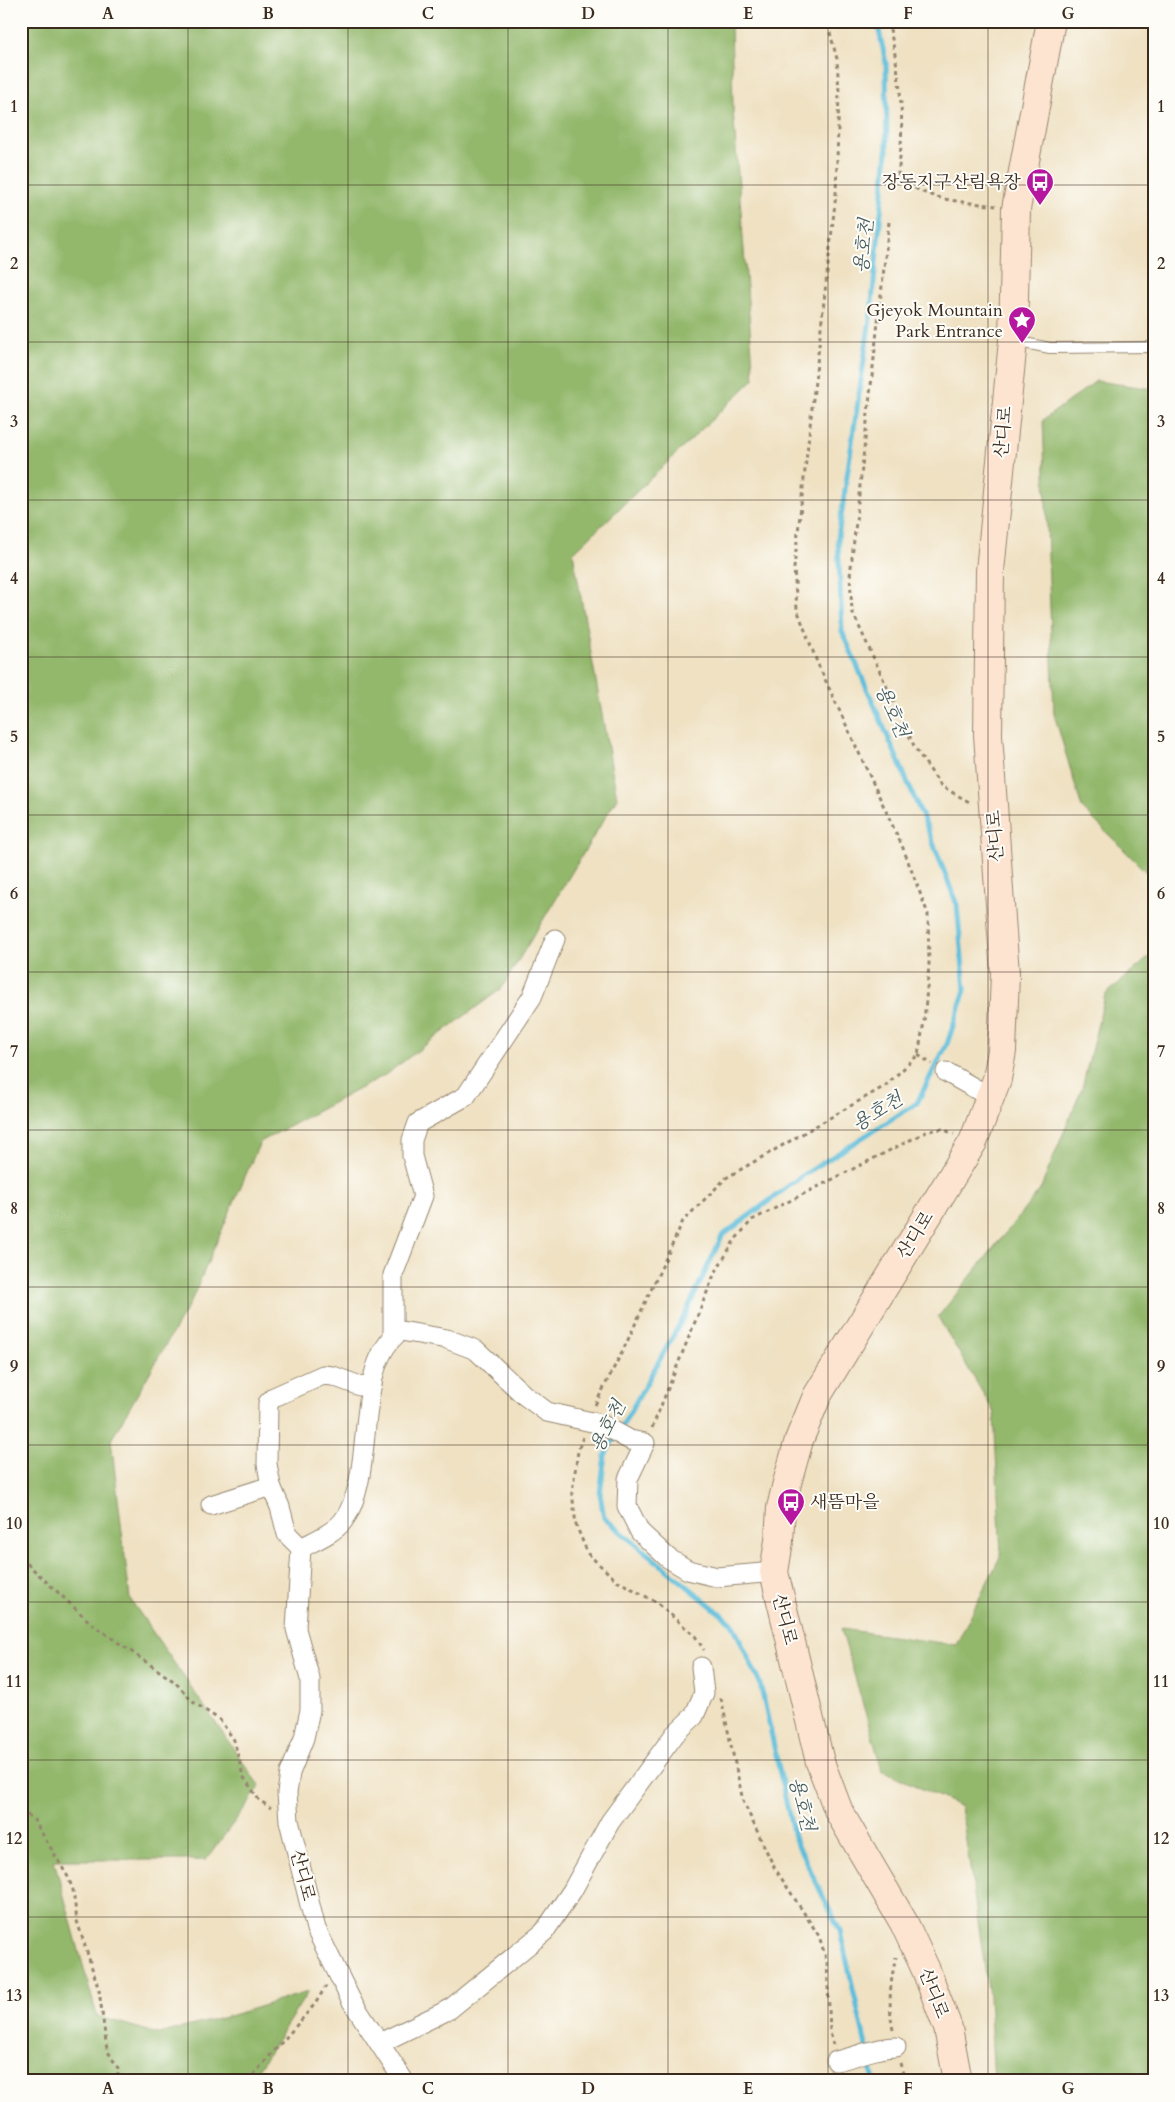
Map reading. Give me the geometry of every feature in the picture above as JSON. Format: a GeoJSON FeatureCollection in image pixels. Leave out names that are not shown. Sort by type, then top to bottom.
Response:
{"type":"FeatureCollection","features":[{"type":"Feature","properties":{"kind":"street","name":"산디로"},"geometry":{"type":"LineString","coordinates":[[958,2081],[948,2028],[926,1970],[904,1923],[839,1812],[820,1762],[774,1572],[779,1541],[781,1508],[787,1483],[799,1440],[817,1396],[973,1142],[997,1079],[1002,1051],[1005,974],[988,735],[990,571],[1013,341],[1016,209],[1051,21]]}},
{"type":"Feature","properties":{"kind":"street"},"geometry":{"type":"LineString","coordinates":[[372,1384],[360,1386],[333,1376],[323,1375],[274,1397],[268,1403],[267,1464],[271,1486],[280,1507],[287,1534],[301,1548],[342,1522],[354,1503],[360,1476],[372,1384],[380,1360],[393,1336],[393,1275],[423,1196],[412,1156],[412,1140],[418,1123],[466,1096],[532,997],[555,939]]}},
{"type":"Feature","properties":{"kind":"street"},"geometry":{"type":"LineString","coordinates":[[946,1072],[990,1098]]}},
{"type":"Feature","properties":{"kind":"street"},"geometry":{"type":"LineString","coordinates":[[393,1336],[401,1331],[417,1333],[447,1339],[476,1350],[524,1396],[547,1412],[594,1423],[638,1442],[628,1479],[627,1506],[640,1532],[668,1558],[688,1570],[717,1577],[774,1572]]}},
{"type":"Feature","properties":{"kind":"street"},"geometry":{"type":"LineString","coordinates":[[210,1505],[271,1486]]}},
{"type":"Feature","properties":{"kind":"street","name":"산디로"},"geometry":{"type":"LineString","coordinates":[[301,1548],[296,1630],[310,1679],[310,1710],[304,1738],[290,1773],[287,1792],[289,1817],[316,1929],[351,2000],[404,2081]]}},
{"type":"Feature","properties":{"kind":"street"},"geometry":{"type":"LineString","coordinates":[[380,2043],[450,2009],[544,1932],[572,1891],[610,1822],[675,1734],[694,1716],[704,1693],[703,1659]]}},
{"type":"Feature","properties":{"kind":"street"},"geometry":{"type":"LineString","coordinates":[[836,2061],[891,2047]]}},
{"type":"Feature","properties":{"kind":"lane"},"geometry":{"type":"LineString","coordinates":[[1013,341],[1050,348],[1154,347]]}},
{"type":"Feature","properties":{"kind":"path"},"geometry":{"type":"LineString","coordinates":[[703,1659],[695,1636],[656,1602],[616,1580],[588,1554],[576,1525],[572,1492],[578,1451],[594,1423],[683,1221],[726,1178],[885,1086],[918,1055],[924,1022],[928,975],[928,914],[903,848],[817,662],[797,609],[794,568],[836,194],[838,92],[836,59],[827,21]]}},
{"type":"Feature","properties":{"kind":"path"},"geometry":{"type":"LineString","coordinates":[[888,21],[896,58],[902,111],[902,146],[898,172],[906,182],[928,195],[1016,209]]}},
{"type":"Feature","properties":{"kind":"path"},"geometry":{"type":"LineString","coordinates":[[889,222],[850,576],[852,611],[916,748],[941,786],[994,815]]}},
{"type":"Feature","properties":{"kind":"path"},"geometry":{"type":"LineString","coordinates":[[918,1055],[925,1060]]}},
{"type":"Feature","properties":{"kind":"path"},"geometry":{"type":"LineString","coordinates":[[638,1442],[714,1275],[734,1241],[752,1220],[928,1131],[942,1128],[973,1142]]}},
{"type":"Feature","properties":{"kind":"path"},"geometry":{"type":"LineString","coordinates":[[21,1558],[93,1625],[175,1682],[193,1702],[220,1720],[234,1740],[243,1776],[253,1791],[265,1804],[289,1817]]}},
{"type":"Feature","properties":{"kind":"path"},"geometry":{"type":"LineString","coordinates":[[720,1695],[743,1802],[774,1867],[819,1936],[827,1962],[830,2032],[836,2061]]}},
{"type":"Feature","properties":{"kind":"path"},"geometry":{"type":"LineString","coordinates":[[21,1809],[34,1820],[68,1877],[73,1890],[77,1921],[99,1990],[107,2050],[119,2070],[116,2081]]}},
{"type":"Feature","properties":{"kind":"path"},"geometry":{"type":"LineString","coordinates":[[904,1923],[890,1980],[889,2012],[891,2047],[905,2081]]}},
{"type":"Feature","properties":{"kind":"path"},"geometry":{"type":"LineString","coordinates":[[248,2081],[315,2004],[335,1970]]}},
{"type":"Feature","properties":{"kind":"green space"},"geometry":{"type":"Polygon","coordinates":[[[21,21],[731,21],[733,109],[754,379],[573,553],[617,798],[501,989],[385,1075],[260,1142],[192,1299],[111,1440],[130,1599],[260,1787],[206,1860],[54,1860],[97,2016],[158,2034],[226,2017],[308,1992],[253,2077],[259,2081],[21,2081],[21,21]]]}},
{"type":"Feature","properties":{"kind":"green space"},"geometry":{"type":"Polygon","coordinates":[[[1096,381],[1154,389],[1154,880],[1082,808],[1054,714],[1043,420],[1096,381]]]}},
{"type":"Feature","properties":{"kind":"green space"},"geometry":{"type":"Polygon","coordinates":[[[1154,953],[1154,2081],[994,2081],[989,1996],[961,1807],[882,1770],[841,1629],[956,1645],[1001,1555],[994,1412],[938,1317],[1040,1190],[1082,1088],[1105,995],[1154,953]]]}},
{"type":"Feature","properties":{"kind":"waterway","name":"용호천"},"geometry":{"type":"LineString","coordinates":[[620,1430],[685,1315],[722,1236],[802,1176],[917,1103],[947,1044],[965,990],[957,905],[927,827],[842,631],[838,538],[871,312],[887,152],[886,63],[877,21]]}},
{"type":"Feature","properties":{"kind":"waterway","name":"용호천"},"geometry":{"type":"LineString","coordinates":[[615,1437],[605,1455],[600,1494],[604,1518],[732,1623],[760,1683],[794,1837],[840,1931],[874,2081]]}},
{"type":"Feature","properties":{"kind":"place","name":"장동지구산림욕장"},"geometry":{"type":"Point","coordinates":[1040,206]}},
{"type":"Feature","properties":{"kind":"place","name":"Gjeyok Mountain Park Entrance"},"geometry":{"type":"Point","coordinates":[1022,344]}},
{"type":"Feature","properties":{"kind":"place","name":"새뜸마을"},"geometry":{"type":"Point","coordinates":[791,1526]}}]}
